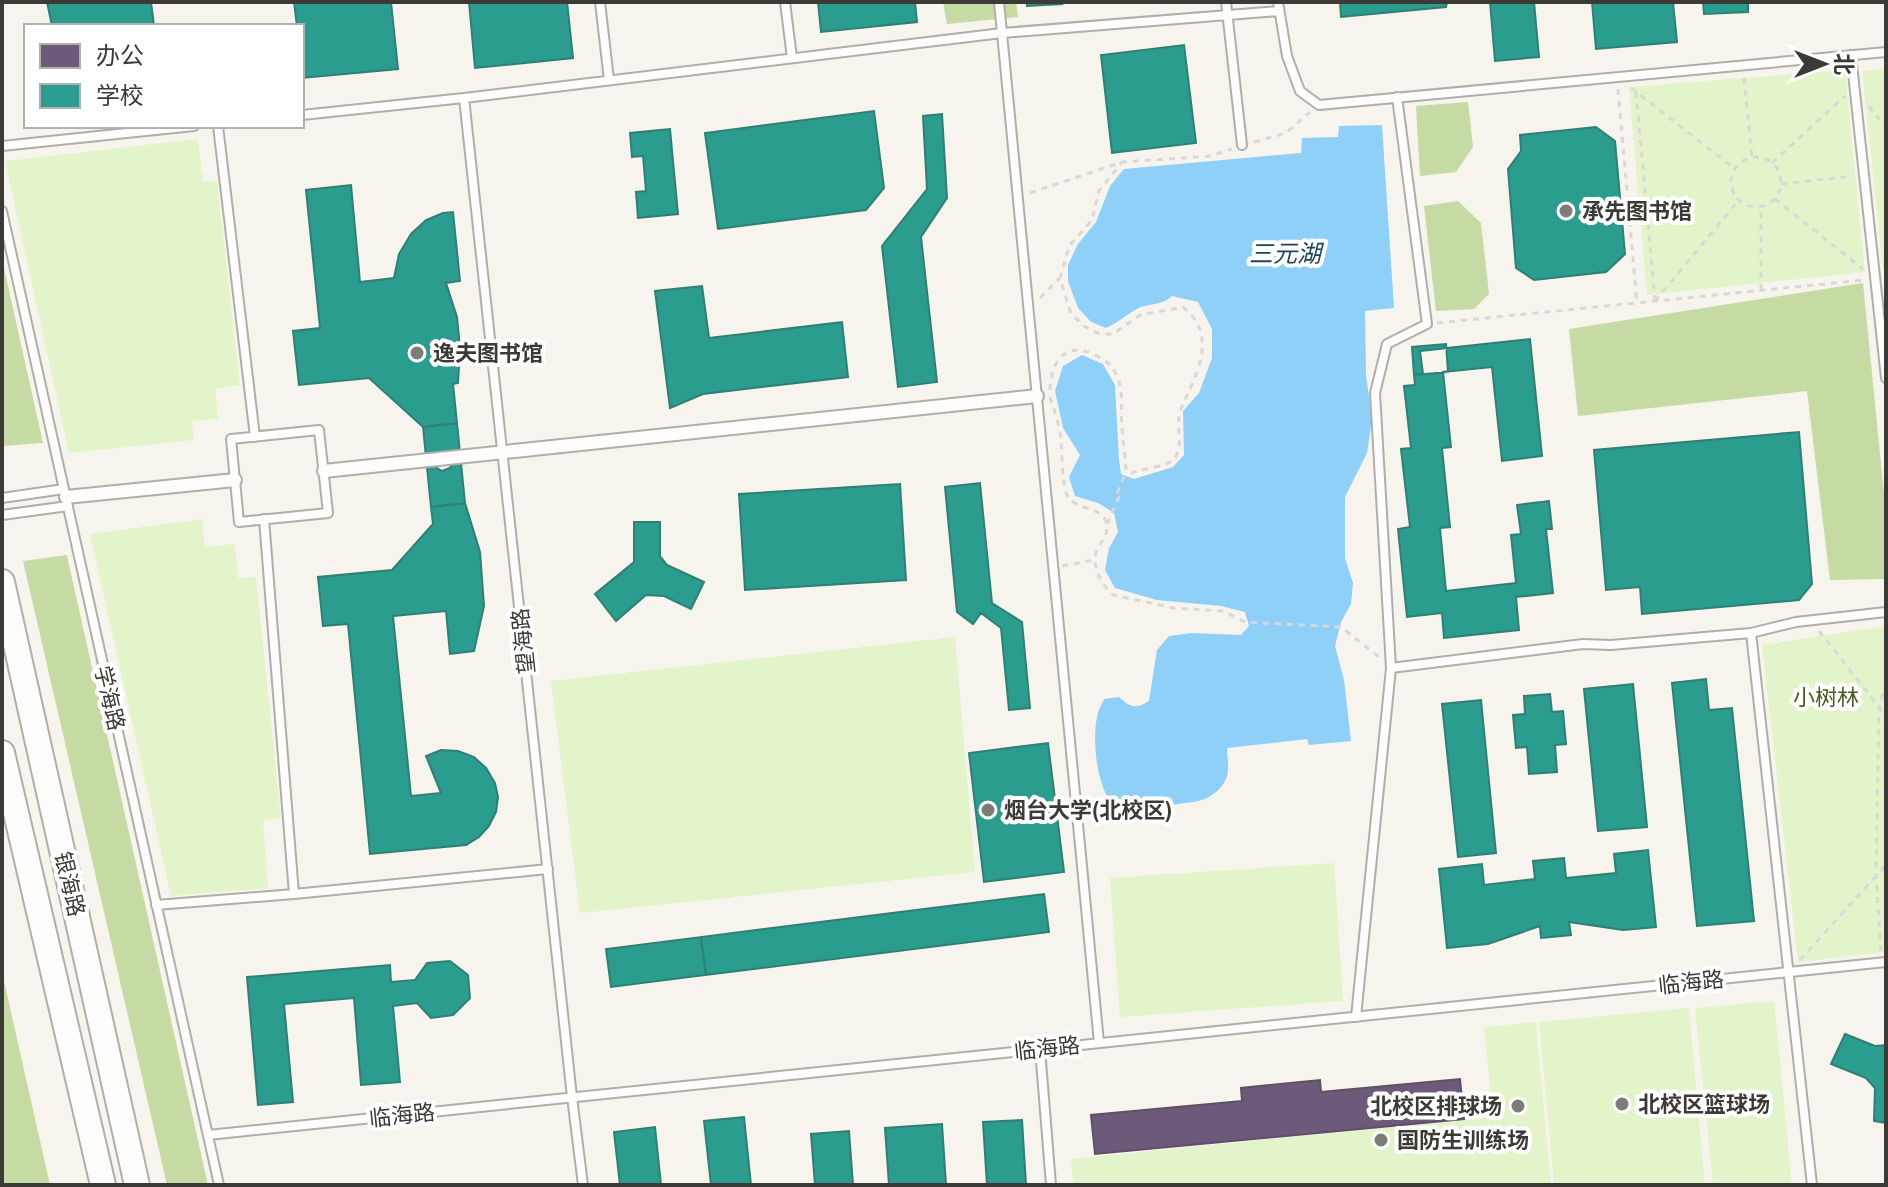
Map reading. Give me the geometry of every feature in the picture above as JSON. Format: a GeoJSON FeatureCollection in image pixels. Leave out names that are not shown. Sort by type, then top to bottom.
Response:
{"type":"FeatureCollection","features":[{"type":"Feature","properties":{"kind":"main road","name":"银海路"},"geometry":{"type":"LineString","coordinates":[[2,582],[137,1185]]}},
{"type":"Feature","properties":{"kind":"main road","name":"银海路"},"geometry":{"type":"LineString","coordinates":[[2,753],[103,1185]]}},
{"type":"Feature","properties":{"kind":"street"},"geometry":{"type":"LineString","coordinates":[[324,471],[1037,396]]}},
{"type":"Feature","properties":{"kind":"street"},"geometry":{"type":"LineString","coordinates":[[66,497],[235,480]]}},
{"type":"Feature","properties":{"kind":"lane"},"geometry":{"type":"LineString","coordinates":[[600,2],[609,80]]}},
{"type":"Feature","properties":{"kind":"lane"},"geometry":{"type":"LineString","coordinates":[[785,2],[792,58]]}},
{"type":"Feature","properties":{"kind":"lane"},"geometry":{"type":"LineString","coordinates":[[999,2],[1099,1043]]}},
{"type":"Feature","properties":{"kind":"lane"},"geometry":{"type":"LineString","coordinates":[[1226,2],[1242,145]]}},
{"type":"Feature","properties":{"kind":"lane"},"geometry":{"type":"LineString","coordinates":[[304,115],[1002,33],[1228,15],[1278,6],[1287,56],[1300,91],[1319,105],[1886,52]]}},
{"type":"Feature","properties":{"kind":"lane"},"geometry":{"type":"LineString","coordinates":[[1851,55],[1886,378]]}},
{"type":"Feature","properties":{"kind":"lane"},"geometry":{"type":"LineString","coordinates":[[1356,1017],[1391,668],[1375,393],[1387,344],[1427,324],[1397,97]]}},
{"type":"Feature","properties":{"kind":"lane","name":"望海路"},"geometry":{"type":"LineString","coordinates":[[464,98],[583,1185]]}},
{"type":"Feature","properties":{"kind":"lane"},"geometry":{"type":"LineString","coordinates":[[2,146],[175,128]]}},
{"type":"Feature","properties":{"kind":"lane"},"geometry":{"type":"LineString","coordinates":[[218,128],[255,437]]}},
{"type":"Feature","properties":{"kind":"lane","name":"学海路"},"geometry":{"type":"LineString","coordinates":[[2,211],[219,1185]]}},
{"type":"Feature","properties":{"kind":"lane"},"geometry":{"type":"LineString","coordinates":[[319,430],[328,513],[239,522],[231,439],[255,437],[319,430]]}},
{"type":"Feature","properties":{"kind":"lane"},"geometry":{"type":"LineString","coordinates":[[2,498],[66,497]]}},
{"type":"Feature","properties":{"kind":"lane"},"geometry":{"type":"LineString","coordinates":[[2,515],[66,497]]}},
{"type":"Feature","properties":{"kind":"lane"},"geometry":{"type":"LineString","coordinates":[[264,519],[294,894]]}},
{"type":"Feature","properties":{"kind":"lane"},"geometry":{"type":"LineString","coordinates":[[1391,668],[1583,644],[1611,645],[1751,633],[1796,622],[1886,612]]}},
{"type":"Feature","properties":{"kind":"lane"},"geometry":{"type":"LineString","coordinates":[[1751,633],[1812,1185]]}},
{"type":"Feature","properties":{"kind":"lane"},"geometry":{"type":"LineString","coordinates":[[156,905],[548,869]]}},
{"type":"Feature","properties":{"kind":"lane","name":"临海路"},"geometry":{"type":"LineString","coordinates":[[208,1135],[1884,963]]}},
{"type":"Feature","properties":{"kind":"lane"},"geometry":{"type":"LineString","coordinates":[[1040,1049],[1051,1185]]}},
{"type":"Feature","properties":{"kind":"path"},"geometry":{"type":"LineString","coordinates":[[1743,65],[1752,158]]}},
{"type":"Feature","properties":{"kind":"path"},"geometry":{"type":"LineString","coordinates":[[1617,77],[1735,169]]}},
{"type":"Feature","properties":{"kind":"path"},"geometry":{"type":"LineString","coordinates":[[1617,77],[1637,303]]}},
{"type":"Feature","properties":{"kind":"path"},"geometry":{"type":"LineString","coordinates":[[1772,163],[1854,88],[1886,128]]}},
{"type":"Feature","properties":{"kind":"path"},"geometry":{"type":"LineString","coordinates":[[1636,92],[1655,301]]}},
{"type":"Feature","properties":{"kind":"path"},"geometry":{"type":"LineString","coordinates":[[1017,198],[1122,162],[1211,156],[1286,133],[1319,105]]}},
{"type":"Feature","properties":{"kind":"path"},"geometry":{"type":"LineString","coordinates":[[1752,158],[1772,163],[1781,184],[1775,198],[1761,206],[1739,200],[1732,177],[1740,163],[1752,158]]}},
{"type":"Feature","properties":{"kind":"path"},"geometry":{"type":"LineString","coordinates":[[1028,310],[1060,278],[1069,246],[1092,220],[1099,191],[1122,162]]}},
{"type":"Feature","properties":{"kind":"path"},"geometry":{"type":"LineString","coordinates":[[1781,184],[1864,175]]}},
{"type":"Feature","properties":{"kind":"path"},"geometry":{"type":"LineString","coordinates":[[1775,198],[1875,279]]}},
{"type":"Feature","properties":{"kind":"path"},"geometry":{"type":"LineString","coordinates":[[1655,301],[1739,200]]}},
{"type":"Feature","properties":{"kind":"path"},"geometry":{"type":"LineString","coordinates":[[1761,206],[1761,290]]}},
{"type":"Feature","properties":{"kind":"path"},"geometry":{"type":"LineString","coordinates":[[1060,278],[1071,314],[1084,326],[1100,334],[1113,334],[1140,315],[1183,307],[1197,322],[1202,351],[1178,420],[1180,438],[1176,456],[1172,462],[1132,473],[1126,471]]}},
{"type":"Feature","properties":{"kind":"path"},"geometry":{"type":"LineString","coordinates":[[1427,324],[1875,279]]}},
{"type":"Feature","properties":{"kind":"path"},"geometry":{"type":"LineString","coordinates":[[1106,524],[1119,497],[1116,496],[1126,471],[1121,424],[1123,403],[1109,363],[1085,350],[1073,350],[1055,363],[1050,395],[1060,431],[1065,489],[1069,499],[1105,518],[1106,535],[1094,560],[1107,590],[1113,595],[1174,608],[1223,611],[1245,622],[1341,627],[1391,668]]}},
{"type":"Feature","properties":{"kind":"path"},"geometry":{"type":"LineString","coordinates":[[1053,568],[1094,560]]}},
{"type":"Feature","properties":{"kind":"path"},"geometry":{"type":"LineString","coordinates":[[1810,620],[1886,716]]}},
{"type":"Feature","properties":{"kind":"path"},"geometry":{"type":"LineString","coordinates":[[1884,963],[1876,876],[1879,707],[1886,684]]}},
{"type":"Feature","properties":{"kind":"path"},"geometry":{"type":"LineString","coordinates":[[1790,972],[1886,865]]}},
{"type":"Feature","properties":{"kind":"green space"},"geometry":{"type":"Polygon","coordinates":[[[943,2],[1016,2],[1018,17],[947,24],[943,2]]]}},
{"type":"Feature","properties":{"kind":"green space"},"geometry":{"type":"Polygon","coordinates":[[[1886,69],[1886,270],[1883,270],[1862,71],[1886,69]]]}},
{"type":"Feature","properties":{"kind":"green space"},"geometry":{"type":"Polygon","coordinates":[[[1845,70],[1865,272],[1647,295],[1629,87],[1845,70]]]}},
{"type":"Feature","properties":{"kind":"green space"},"geometry":{"type":"Polygon","coordinates":[[[1468,102],[1473,147],[1456,172],[1420,176],[1416,106],[1468,102]]]}},
{"type":"Feature","properties":{"kind":"green space"},"geometry":{"type":"Polygon","coordinates":[[[198,139],[203,182],[217,181],[240,385],[215,389],[218,419],[192,421],[194,440],[69,453],[5,161],[198,139]]]}},
{"type":"Feature","properties":{"kind":"green space"},"geometry":{"type":"Polygon","coordinates":[[[1458,201],[1481,223],[1489,294],[1474,309],[1436,311],[1424,206],[1458,201]]]}},
{"type":"Feature","properties":{"kind":"green space"},"geometry":{"type":"Polygon","coordinates":[[[2,259],[43,443],[2,446],[2,259]]]}},
{"type":"Feature","properties":{"kind":"green space"},"geometry":{"type":"Polygon","coordinates":[[[1863,283],[1886,514],[1886,579],[1830,580],[1807,391],[1578,416],[1569,329],[1863,283]]]}},
{"type":"Feature","properties":{"kind":"green space"},"geometry":{"type":"Polygon","coordinates":[[[202,519],[205,547],[235,544],[238,578],[256,577],[281,818],[263,820],[268,888],[171,896],[90,534],[202,519]]]}},
{"type":"Feature","properties":{"kind":"green space"},"geometry":{"type":"Polygon","coordinates":[[[67,555],[208,1185],[167,1185],[23,561],[67,555]]]}},
{"type":"Feature","properties":{"kind":"green space","name":"小树林"},"geometry":{"type":"Polygon","coordinates":[[[1886,626],[1886,952],[1798,962],[1762,645],[1886,626]]]}},
{"type":"Feature","properties":{"kind":"green space"},"geometry":{"type":"Polygon","coordinates":[[[955,637],[975,872],[580,913],[551,681],[955,637]]]}},
{"type":"Feature","properties":{"kind":"green space"},"geometry":{"type":"Polygon","coordinates":[[[1334,863],[1343,1001],[1120,1017],[1110,878],[1334,863]]]}},
{"type":"Feature","properties":{"kind":"green space"},"geometry":{"type":"Polygon","coordinates":[[[2,972],[50,1185],[2,1185],[2,972]]]}},
{"type":"Feature","properties":{"kind":"green space"},"geometry":{"type":"Polygon","coordinates":[[[1774,1001],[1792,1185],[1713,1185],[1695,1008],[1774,1001]]]}},
{"type":"Feature","properties":{"kind":"green space","name":"北校区篮球场"},"geometry":{"type":"Polygon","coordinates":[[[1689,1008],[1705,1185],[1554,1185],[1539,1022],[1689,1008]]]}},
{"type":"Feature","properties":{"kind":"green space","name":"国防生训练场"},"geometry":{"type":"Polygon","coordinates":[[[1536,1022],[1551,1185],[1073,1185],[1071,1159],[1465,1120],[1464,1111],[1492,1108],[1484,1027],[1536,1022]]]}},
{"type":"Feature","properties":{"kind":"water","name":"三元湖"},"geometry":{"type":"Polygon","coordinates":[[[1382,125],[1394,308],[1365,311],[1366,375],[1372,419],[1367,453],[1345,497],[1345,558],[1353,583],[1351,604],[1341,622],[1335,646],[1344,680],[1351,741],[1309,745],[1307,739],[1227,748],[1225,782],[1212,795],[1143,814],[1124,813],[1107,796],[1098,767],[1096,721],[1104,699],[1119,697],[1134,706],[1149,701],[1157,650],[1169,636],[1192,633],[1241,635],[1249,626],[1245,612],[1221,606],[1157,600],[1115,588],[1105,570],[1109,548],[1118,532],[1114,513],[1098,503],[1075,496],[1069,477],[1080,455],[1063,428],[1055,391],[1063,366],[1082,355],[1103,364],[1115,385],[1121,474],[1134,479],[1173,467],[1184,455],[1183,411],[1199,393],[1212,358],[1212,329],[1198,302],[1172,296],[1163,302],[1140,308],[1106,328],[1091,322],[1078,308],[1068,281],[1068,265],[1078,244],[1096,222],[1110,186],[1124,169],[1301,153],[1302,138],[1338,137],[1339,126],[1382,125]]]}},
{"type":"Feature","properties":{"kind":"building: 办公"},"geometry":{"type":"Polygon","coordinates":[[[1460,1079],[1464,1119],[1095,1154],[1091,1115],[1242,1101],[1241,1088],[1320,1080],[1321,1092],[1460,1079]]]}},
{"type":"Feature","properties":{"kind":"building: 学校"},"geometry":{"type":"Polygon","coordinates":[[[47,2],[151,2],[154,24],[52,24],[47,2]]]}},
{"type":"Feature","properties":{"kind":"building: 学校"},"geometry":{"type":"Polygon","coordinates":[[[294,2],[391,2],[398,69],[304,78],[304,24],[297,24],[294,2]]]}},
{"type":"Feature","properties":{"kind":"building: 学校"},"geometry":{"type":"Polygon","coordinates":[[[469,2],[567,2],[573,58],[475,68],[469,2]]]}},
{"type":"Feature","properties":{"kind":"building: 学校"},"geometry":{"type":"Polygon","coordinates":[[[818,2],[915,2],[917,22],[821,32],[818,2]]]}},
{"type":"Feature","properties":{"kind":"building: 学校"},"geometry":{"type":"Polygon","coordinates":[[[1027,2],[1061,2],[1062,4],[1027,6],[1027,2]]]}},
{"type":"Feature","properties":{"kind":"building: 学校"},"geometry":{"type":"Polygon","coordinates":[[[1340,2],[1447,2],[1446,7],[1341,17],[1340,2]]]}},
{"type":"Feature","properties":{"kind":"building: 学校"},"geometry":{"type":"Polygon","coordinates":[[[1490,2],[1534,2],[1539,57],[1495,61],[1490,2]]]}},
{"type":"Feature","properties":{"kind":"building: 学校"},"geometry":{"type":"Polygon","coordinates":[[[1592,2],[1673,2],[1677,42],[1596,49],[1592,2]]]}},
{"type":"Feature","properties":{"kind":"building: 学校"},"geometry":{"type":"Polygon","coordinates":[[[1703,2],[1748,2],[1748,12],[1704,14],[1703,2]]]}},
{"type":"Feature","properties":{"kind":"building: 学校"},"geometry":{"type":"Polygon","coordinates":[[[1184,45],[1196,143],[1112,153],[1101,55],[1184,45]]]}},
{"type":"Feature","properties":{"kind":"building: 学校"},"geometry":{"type":"Polygon","coordinates":[[[874,111],[884,188],[866,210],[718,229],[705,133],[874,111]]]}},
{"type":"Feature","properties":{"kind":"building: 学校"},"geometry":{"type":"Polygon","coordinates":[[[942,114],[947,198],[921,237],[937,382],[898,387],[882,246],[927,189],[923,116],[942,114]]]}},
{"type":"Feature","properties":{"kind":"building: 学校","name":"承先图书馆"},"geometry":{"type":"Polygon","coordinates":[[[1596,127],[1615,141],[1625,254],[1606,272],[1534,280],[1516,268],[1508,169],[1521,151],[1520,135],[1596,127]]]}},
{"type":"Feature","properties":{"kind":"building: 学校"},"geometry":{"type":"Polygon","coordinates":[[[670,129],[678,214],[638,218],[636,192],[646,191],[643,156],[632,157],[630,133],[670,129]]]}},
{"type":"Feature","properties":{"kind":"building: 学校"},"geometry":{"type":"Polygon","coordinates":[[[351,185],[360,282],[394,278],[399,254],[411,234],[426,220],[453,212],[460,281],[446,283],[457,317],[460,348],[458,383],[453,384],[457,423],[423,427],[369,378],[299,385],[293,331],[320,328],[306,190],[351,185]]]}},
{"type":"Feature","properties":{"kind":"building: 学校"},"geometry":{"type":"Polygon","coordinates":[[[702,286],[709,338],[842,322],[848,377],[703,394],[670,408],[655,291],[702,286]]]}},
{"type":"Feature","properties":{"kind":"building: 学校"},"geometry":{"type":"Polygon","coordinates":[[[1530,339],[1542,456],[1502,461],[1492,367],[1443,372],[1451,447],[1442,448],[1450,527],[1440,528],[1446,591],[1516,583],[1511,535],[1521,534],[1517,505],[1549,501],[1552,529],[1546,529],[1553,593],[1516,597],[1519,630],[1444,638],[1442,613],[1407,617],[1398,529],[1410,527],[1401,449],[1411,448],[1404,386],[1415,385],[1414,375],[1423,374],[1420,351],[1530,339]]]}},
{"type":"Feature","properties":{"kind":"building: 学校"},"geometry":{"type":"Polygon","coordinates":[[[1446,344],[1448,372],[1414,375],[1412,347],[1446,344]]]}},
{"type":"Feature","properties":{"kind":"building: 学校"},"geometry":{"type":"Polygon","coordinates":[[[457,423],[465,503],[431,507],[423,427],[457,423]],[[435,462],[442,471],[453,463],[435,462]]]}},
{"type":"Feature","properties":{"kind":"building: 学校"},"geometry":{"type":"Polygon","coordinates":[[[1799,432],[1812,584],[1799,600],[1642,614],[1640,587],[1606,590],[1594,450],[1799,432]]]}},
{"type":"Feature","properties":{"kind":"building: 学校"},"geometry":{"type":"Polygon","coordinates":[[[980,483],[992,603],[1022,622],[1030,708],[1009,710],[1001,628],[981,613],[973,624],[957,612],[945,487],[980,483]]]}},
{"type":"Feature","properties":{"kind":"building: 学校"},"geometry":{"type":"Polygon","coordinates":[[[900,484],[906,580],[745,590],[739,494],[900,484]]]}},
{"type":"Feature","properties":{"kind":"building: 学校"},"geometry":{"type":"Polygon","coordinates":[[[465,503],[480,552],[484,606],[474,651],[450,654],[446,611],[393,616],[411,796],[441,793],[426,756],[441,750],[458,751],[474,757],[486,768],[495,783],[498,797],[496,812],[479,837],[466,845],[370,854],[348,624],[323,626],[318,577],[392,570],[433,524],[431,507],[465,503]]]}},
{"type":"Feature","properties":{"kind":"building: 学校"},"geometry":{"type":"Polygon","coordinates":[[[634,522],[660,522],[660,556],[667,565],[704,582],[691,609],[664,596],[646,595],[616,621],[595,594],[634,562],[634,522]]]}},
{"type":"Feature","properties":{"kind":"building: 学校"},"geometry":{"type":"Polygon","coordinates":[[[1706,679],[1709,710],[1732,708],[1754,921],[1697,926],[1672,683],[1706,679]]]}},
{"type":"Feature","properties":{"kind":"building: 学校"},"geometry":{"type":"Polygon","coordinates":[[[1633,684],[1647,827],[1598,831],[1584,689],[1633,684]]]}},
{"type":"Feature","properties":{"kind":"building: 学校"},"geometry":{"type":"Polygon","coordinates":[[[1550,694],[1552,712],[1563,711],[1566,744],[1555,745],[1557,772],[1529,774],[1527,747],[1516,748],[1513,715],[1525,714],[1524,696],[1550,694]]]}},
{"type":"Feature","properties":{"kind":"building: 学校"},"geometry":{"type":"Polygon","coordinates":[[[1481,700],[1496,853],[1458,857],[1442,704],[1481,700]]]}},
{"type":"Feature","properties":{"kind":"building: 学校"},"geometry":{"type":"Polygon","coordinates":[[[1048,743],[1064,872],[984,882],[969,753],[1048,743]]]}},
{"type":"Feature","properties":{"kind":"building: 学校"},"geometry":{"type":"Polygon","coordinates":[[[1648,850],[1656,927],[1623,930],[1569,922],[1571,935],[1541,938],[1540,926],[1488,944],[1447,948],[1439,869],[1482,864],[1484,885],[1535,879],[1533,861],[1564,858],[1566,878],[1616,873],[1614,854],[1648,850]]]}},
{"type":"Feature","properties":{"kind":"building: 学校"},"geometry":{"type":"Polygon","coordinates":[[[1044,894],[1049,932],[706,975],[701,937],[1044,894]]]}},
{"type":"Feature","properties":{"kind":"building: 学校"},"geometry":{"type":"Polygon","coordinates":[[[701,937],[706,975],[611,987],[606,949],[701,937]]]}},
{"type":"Feature","properties":{"kind":"building: 学校"},"geometry":{"type":"Polygon","coordinates":[[[450,961],[468,975],[470,998],[453,1015],[431,1018],[417,1003],[393,1006],[400,1082],[361,1085],[354,998],[284,1004],[293,1102],[258,1105],[247,977],[390,965],[391,982],[415,980],[427,963],[450,961]]]}},
{"type":"Feature","properties":{"kind":"building: 学校"},"geometry":{"type":"Polygon","coordinates":[[[1845,1034],[1875,1046],[1886,1045],[1886,1123],[1874,1121],[1875,1088],[1866,1078],[1831,1064],[1845,1034]]]}},
{"type":"Feature","properties":{"kind":"building: 学校"},"geometry":{"type":"Polygon","coordinates":[[[744,1117],[751,1185],[711,1185],[704,1121],[744,1117]]]}},
{"type":"Feature","properties":{"kind":"building: 学校"},"geometry":{"type":"Polygon","coordinates":[[[1022,1120],[1026,1185],[987,1185],[983,1122],[1022,1120]]]}},
{"type":"Feature","properties":{"kind":"building: 学校"},"geometry":{"type":"Polygon","coordinates":[[[942,1124],[946,1185],[889,1185],[885,1128],[942,1124]]]}},
{"type":"Feature","properties":{"kind":"building: 学校"},"geometry":{"type":"Polygon","coordinates":[[[655,1127],[661,1185],[620,1185],[614,1132],[655,1127]]]}},
{"type":"Feature","properties":{"kind":"building: 学校"},"geometry":{"type":"Polygon","coordinates":[[[849,1131],[853,1185],[815,1185],[811,1134],[849,1131]]]}},
{"type":"Feature","properties":{"kind":"place","name":"承先图书馆"},"geometry":{"type":"Point","coordinates":[1566,211]}},
{"type":"Feature","properties":{"kind":"place","name":"逸夫图书馆"},"geometry":{"type":"Point","coordinates":[417,353]}},
{"type":"Feature","properties":{"kind":"place","name":"烟台大学(北校区)"},"geometry":{"type":"Point","coordinates":[988,810]}},
{"type":"Feature","properties":{"kind":"place","name":"北校区篮球场"},"geometry":{"type":"Point","coordinates":[1622,1104]}},
{"type":"Feature","properties":{"kind":"place","name":"北校区排球场"},"geometry":{"type":"Point","coordinates":[1518,1106]}},
{"type":"Feature","properties":{"kind":"place","name":"国防生训练场"},"geometry":{"type":"Point","coordinates":[1381,1140]}}]}
